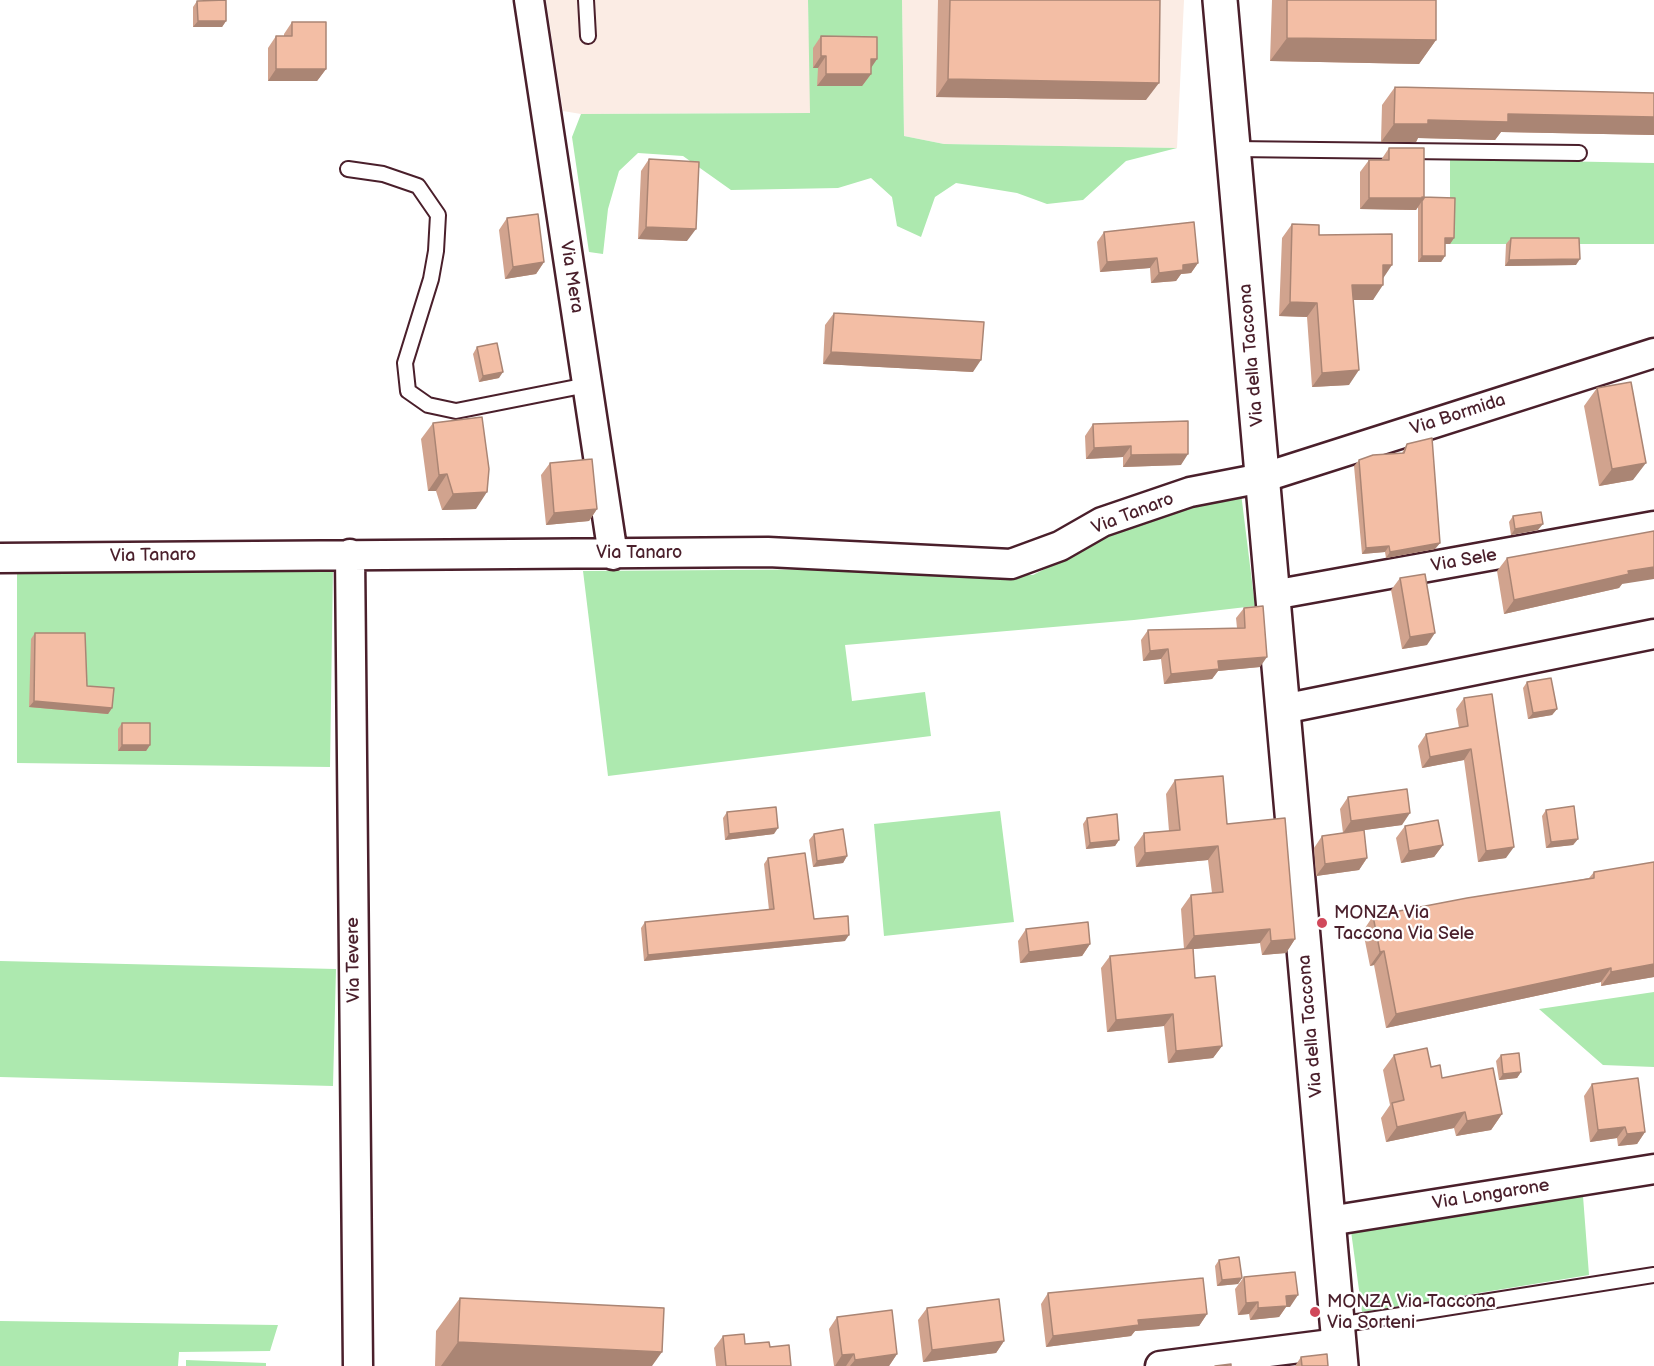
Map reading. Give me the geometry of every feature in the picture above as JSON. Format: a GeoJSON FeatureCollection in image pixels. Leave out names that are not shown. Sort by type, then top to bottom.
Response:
{"type":"FeatureCollection","features":[{"type":"Feature","properties":{"kind":"main road","name":"Via della Taccona"},"geometry":{"type":"LineString","coordinates":[[1220,0],[1339,1345]]}},
{"type":"Feature","properties":{"kind":"street","name":"Via Mera"},"geometry":{"type":"LineString","coordinates":[[529,0],[613,555]]}},
{"type":"Feature","properties":{"kind":"street","name":"Via Bormida"},"geometry":{"type":"LineString","coordinates":[[1263,478],[1654,353]]}},
{"type":"Feature","properties":{"kind":"street","name":"Via Tanaro"},"geometry":{"type":"LineString","coordinates":[[0,558],[768,552],[1011,564],[1060,546],[1102,522],[1190,492],[1263,478]]}},
{"type":"Feature","properties":{"kind":"street","name":"Via Sele"},"geometry":{"type":"LineString","coordinates":[[1273,595],[1654,526]]}},
{"type":"Feature","properties":{"kind":"street","name":"Via Tevere"},"geometry":{"type":"LineString","coordinates":[[350,554],[358,1366]]}},
{"type":"Feature","properties":{"kind":"street"},"geometry":{"type":"LineString","coordinates":[[1283,709],[1654,634]]}},
{"type":"Feature","properties":{"kind":"street","name":"Via Longarone"},"geometry":{"type":"LineString","coordinates":[[1329,1221],[1654,1169]]}},
{"type":"Feature","properties":{"kind":"street"},"geometry":{"type":"LineString","coordinates":[[1161,1366],[1339,1345]]}},
{"type":"Feature","properties":{"kind":"lane"},"geometry":{"type":"LineString","coordinates":[[586,0],[588,36]]}},
{"type":"Feature","properties":{"kind":"lane"},"geometry":{"type":"LineString","coordinates":[[1234,149],[1579,153]]}},
{"type":"Feature","properties":{"kind":"lane"},"geometry":{"type":"LineString","coordinates":[[348,169],[383,174],[418,186],[438,215],[436,251],[431,279],[405,363],[408,391],[428,405],[456,411],[587,385]]}},
{"type":"Feature","properties":{"kind":"lane"},"geometry":{"type":"LineString","coordinates":[[1339,1345],[1654,1275]]}},
{"type":"Feature","properties":{"kind":"shaded area"},"geometry":{"type":"Polygon","coordinates":[[[546,0],[808,0],[811,113],[581,114],[563,111],[546,0]]]}},
{"type":"Feature","properties":{"kind":"shaded area"},"geometry":{"type":"Polygon","coordinates":[[[902,0],[1184,0],[1177,148],[944,144],[904,136],[902,0]]]}},
{"type":"Feature","properties":{"kind":"green space"},"geometry":{"type":"Polygon","coordinates":[[[808,0],[902,0],[904,136],[944,144],[1177,148],[1126,161],[1083,200],[1047,204],[1017,193],[956,183],[935,197],[921,237],[897,226],[892,197],[871,178],[838,188],[731,190],[683,156],[638,153],[619,171],[608,209],[603,254],[589,252],[572,137],[581,114],[810,113],[808,0]]]}},
{"type":"Feature","properties":{"kind":"green space"},"geometry":{"type":"Polygon","coordinates":[[[1450,159],[1654,163],[1654,244],[1450,244],[1450,159]]]}},
{"type":"Feature","properties":{"kind":"green space"},"geometry":{"type":"Polygon","coordinates":[[[1241,493],[1255,606],[1134,620],[845,645],[852,701],[925,692],[931,736],[608,776],[583,571],[873,569],[1033,575],[1138,521],[1241,493]]]}},
{"type":"Feature","properties":{"kind":"green space"},"geometry":{"type":"Polygon","coordinates":[[[333,568],[330,767],[17,763],[17,572],[333,568]]]}},
{"type":"Feature","properties":{"kind":"green space"},"geometry":{"type":"Polygon","coordinates":[[[1000,811],[1014,922],[884,936],[874,824],[1000,811]]]}},
{"type":"Feature","properties":{"kind":"green space"},"geometry":{"type":"Polygon","coordinates":[[[0,961],[336,969],[333,1086],[0,1077],[0,961]]]}},
{"type":"Feature","properties":{"kind":"green space"},"geometry":{"type":"Polygon","coordinates":[[[1654,992],[1654,1067],[1603,1065],[1539,1009],[1654,992]]]}},
{"type":"Feature","properties":{"kind":"green space"},"geometry":{"type":"Polygon","coordinates":[[[1583,1196],[1589,1275],[1362,1312],[1351,1231],[1583,1196]]]}},
{"type":"Feature","properties":{"kind":"green space"},"geometry":{"type":"Polygon","coordinates":[[[0,1321],[278,1325],[270,1351],[179,1352],[178,1366],[0,1366],[0,1321]]]}},
{"type":"Feature","properties":{"kind":"green space"},"geometry":{"type":"Polygon","coordinates":[[[186,1360],[266,1363],[266,1366],[186,1366],[186,1360]]]}},
{"type":"Feature","properties":{"kind":"building"},"geometry":{"type":"Polygon","coordinates":[[[226,0],[226,21],[198,21],[197,1],[226,0]]]}},
{"type":"Feature","properties":{"kind":"building"},"geometry":{"type":"Polygon","coordinates":[[[950,0],[1160,0],[1159,83],[948,79],[950,0]]]}},
{"type":"Feature","properties":{"kind":"building"},"geometry":{"type":"Polygon","coordinates":[[[1287,0],[1436,0],[1436,40],[1287,38],[1287,0]]]}},
{"type":"Feature","properties":{"kind":"building"},"geometry":{"type":"Polygon","coordinates":[[[292,22],[326,22],[326,69],[276,69],[276,36],[292,36],[292,22]]]}},
{"type":"Feature","properties":{"kind":"building"},"geometry":{"type":"Polygon","coordinates":[[[821,36],[877,37],[877,59],[871,59],[871,74],[826,74],[826,56],[821,56],[821,36]]]}},
{"type":"Feature","properties":{"kind":"building"},"geometry":{"type":"Polygon","coordinates":[[[1395,87],[1654,93],[1654,117],[1508,114],[1508,122],[1428,120],[1428,124],[1394,124],[1395,87]]]}},
{"type":"Feature","properties":{"kind":"building"},"geometry":{"type":"Polygon","coordinates":[[[1389,148],[1424,148],[1424,198],[1369,198],[1369,160],[1389,160],[1389,148]]]}},
{"type":"Feature","properties":{"kind":"building"},"geometry":{"type":"Polygon","coordinates":[[[649,159],[699,162],[696,229],[646,227],[649,159]]]}},
{"type":"Feature","properties":{"kind":"building"},"geometry":{"type":"Polygon","coordinates":[[[1422,197],[1455,198],[1454,238],[1445,238],[1445,256],[1422,256],[1422,201],[1424,198],[1422,197]]]}},
{"type":"Feature","properties":{"kind":"building"},"geometry":{"type":"Polygon","coordinates":[[[538,214],[544,262],[513,267],[507,218],[538,214]]]}},
{"type":"Feature","properties":{"kind":"building"},"geometry":{"type":"Polygon","coordinates":[[[1194,222],[1198,263],[1183,265],[1183,270],[1159,273],[1157,258],[1107,262],[1104,232],[1194,222]]]}},
{"type":"Feature","properties":{"kind":"building"},"geometry":{"type":"Polygon","coordinates":[[[1292,224],[1319,225],[1319,235],[1392,234],[1392,265],[1383,265],[1383,285],[1352,285],[1359,370],[1322,373],[1317,303],[1290,302],[1292,224]]]}},
{"type":"Feature","properties":{"kind":"building"},"geometry":{"type":"Polygon","coordinates":[[[1511,238],[1579,238],[1580,259],[1509,260],[1511,238]]]}},
{"type":"Feature","properties":{"kind":"building"},"geometry":{"type":"Polygon","coordinates":[[[834,313],[984,322],[981,360],[831,352],[834,313]]]}},
{"type":"Feature","properties":{"kind":"building"},"geometry":{"type":"Polygon","coordinates":[[[497,343],[503,372],[483,376],[477,347],[497,343]]]}},
{"type":"Feature","properties":{"kind":"building"},"geometry":{"type":"Polygon","coordinates":[[[1631,382],[1646,463],[1612,469],[1597,388],[1631,382]]]}},
{"type":"Feature","properties":{"kind":"building"},"geometry":{"type":"Polygon","coordinates":[[[482,417],[489,469],[487,492],[453,494],[447,474],[439,475],[433,423],[482,417]]]}},
{"type":"Feature","properties":{"kind":"building"},"geometry":{"type":"Polygon","coordinates":[[[1188,421],[1188,454],[1131,455],[1131,446],[1094,448],[1093,424],[1188,421]]]}},
{"type":"Feature","properties":{"kind":"building"},"geometry":{"type":"Polygon","coordinates":[[[1432,438],[1440,543],[1390,552],[1389,546],[1366,548],[1359,460],[1373,455],[1404,453],[1407,444],[1432,438]]]}},
{"type":"Feature","properties":{"kind":"building"},"geometry":{"type":"Polygon","coordinates":[[[592,459],[597,509],[554,513],[550,463],[592,459]]]}},
{"type":"Feature","properties":{"kind":"building"},"geometry":{"type":"Polygon","coordinates":[[[1541,512],[1543,524],[1515,529],[1513,516],[1541,512]]]}},
{"type":"Feature","properties":{"kind":"building"},"geometry":{"type":"Polygon","coordinates":[[[1654,531],[1654,567],[1628,571],[1629,574],[1514,600],[1507,558],[1654,531]]]}},
{"type":"Feature","properties":{"kind":"building"},"geometry":{"type":"Polygon","coordinates":[[[1425,574],[1435,633],[1410,637],[1400,578],[1425,574]]]}},
{"type":"Feature","properties":{"kind":"building"},"geometry":{"type":"Polygon","coordinates":[[[1263,606],[1267,657],[1218,661],[1219,669],[1171,674],[1168,649],[1150,651],[1148,630],[1245,628],[1244,608],[1263,606]]]}},
{"type":"Feature","properties":{"kind":"building"},"geometry":{"type":"Polygon","coordinates":[[[35,633],[85,633],[87,686],[114,688],[112,708],[34,701],[35,633]]]}},
{"type":"Feature","properties":{"kind":"building"},"geometry":{"type":"Polygon","coordinates":[[[1551,678],[1557,709],[1533,713],[1527,682],[1551,678]]]}},
{"type":"Feature","properties":{"kind":"building"},"geometry":{"type":"Polygon","coordinates":[[[1492,694],[1514,847],[1486,851],[1471,749],[1430,757],[1426,734],[1468,726],[1464,698],[1492,694]]]}},
{"type":"Feature","properties":{"kind":"building"},"geometry":{"type":"Polygon","coordinates":[[[122,723],[150,723],[150,745],[122,745],[122,723]]]}},
{"type":"Feature","properties":{"kind":"building"},"geometry":{"type":"Polygon","coordinates":[[[1223,776],[1227,824],[1285,818],[1295,939],[1271,941],[1270,929],[1194,936],[1191,895],[1223,892],[1218,846],[1145,853],[1144,833],[1180,830],[1175,780],[1223,776]]]}},
{"type":"Feature","properties":{"kind":"building"},"geometry":{"type":"Polygon","coordinates":[[[1407,789],[1410,813],[1351,821],[1348,797],[1407,789]]]}},
{"type":"Feature","properties":{"kind":"building"},"geometry":{"type":"Polygon","coordinates":[[[1574,806],[1578,839],[1551,842],[1546,810],[1574,806]]]}},
{"type":"Feature","properties":{"kind":"building"},"geometry":{"type":"Polygon","coordinates":[[[776,807],[778,828],[729,834],[727,812],[776,807]]]}},
{"type":"Feature","properties":{"kind":"building"},"geometry":{"type":"Polygon","coordinates":[[[1117,814],[1119,840],[1090,843],[1087,818],[1117,814]]]}},
{"type":"Feature","properties":{"kind":"building"},"geometry":{"type":"Polygon","coordinates":[[[1438,820],[1443,845],[1409,851],[1405,826],[1438,820]]]}},
{"type":"Feature","properties":{"kind":"building"},"geometry":{"type":"Polygon","coordinates":[[[843,829],[847,856],[817,861],[814,834],[843,829]]]}},
{"type":"Feature","properties":{"kind":"building"},"geometry":{"type":"Polygon","coordinates":[[[1364,830],[1367,858],[1325,864],[1322,836],[1364,830]]]}},
{"type":"Feature","properties":{"kind":"building"},"geometry":{"type":"Polygon","coordinates":[[[805,853],[814,919],[848,916],[849,935],[648,955],[645,922],[774,909],[768,858],[805,853]]]}},
{"type":"Feature","properties":{"kind":"building"},"geometry":{"type":"Polygon","coordinates":[[[1654,862],[1654,964],[1611,972],[1611,968],[1396,1014],[1384,951],[1380,952],[1373,916],[1467,898],[1594,878],[1594,872],[1654,862]]]}},
{"type":"Feature","properties":{"kind":"building"},"geometry":{"type":"Polygon","coordinates":[[[1088,922],[1090,944],[1029,952],[1026,929],[1088,922]]]}},
{"type":"Feature","properties":{"kind":"building"},"geometry":{"type":"Polygon","coordinates":[[[1193,948],[1195,978],[1215,976],[1222,1046],[1176,1051],[1173,1014],[1116,1020],[1110,956],[1193,948]]]}},
{"type":"Feature","properties":{"kind":"building"},"geometry":{"type":"Polygon","coordinates":[[[1427,1048],[1431,1067],[1440,1065],[1442,1078],[1493,1068],[1502,1114],[1467,1121],[1465,1112],[1397,1127],[1392,1103],[1404,1100],[1394,1055],[1427,1048]]]}},
{"type":"Feature","properties":{"kind":"building"},"geometry":{"type":"Polygon","coordinates":[[[1519,1053],[1521,1072],[1503,1074],[1501,1055],[1519,1053]]]}},
{"type":"Feature","properties":{"kind":"building"},"geometry":{"type":"Polygon","coordinates":[[[1638,1078],[1645,1132],[1627,1134],[1625,1127],[1598,1130],[1592,1084],[1638,1078]]]}},
{"type":"Feature","properties":{"kind":"building"},"geometry":{"type":"Polygon","coordinates":[[[1239,1257],[1242,1278],[1222,1280],[1219,1260],[1239,1257]]]}},
{"type":"Feature","properties":{"kind":"building"},"geometry":{"type":"Polygon","coordinates":[[[1295,1272],[1298,1295],[1286,1296],[1287,1306],[1258,1308],[1258,1302],[1246,1303],[1244,1277],[1295,1272]]]}},
{"type":"Feature","properties":{"kind":"building"},"geometry":{"type":"Polygon","coordinates":[[[1203,1278],[1207,1314],[1138,1320],[1139,1325],[1053,1336],[1048,1293],[1203,1278]]]}},
{"type":"Feature","properties":{"kind":"building"},"geometry":{"type":"Polygon","coordinates":[[[460,1298],[664,1308],[662,1352],[458,1342],[460,1298]]]}},
{"type":"Feature","properties":{"kind":"building"},"geometry":{"type":"Polygon","coordinates":[[[999,1299],[1004,1341],[932,1350],[927,1308],[999,1299]]]}},
{"type":"Feature","properties":{"kind":"building"},"geometry":{"type":"Polygon","coordinates":[[[892,1310],[897,1354],[855,1360],[854,1354],[842,1355],[837,1317],[892,1310]]]}},
{"type":"Feature","properties":{"kind":"building"},"geometry":{"type":"Polygon","coordinates":[[[744,1334],[745,1344],[769,1342],[770,1347],[789,1345],[791,1366],[726,1366],[723,1336],[744,1334]]]}},
{"type":"Feature","properties":{"kind":"building"},"geometry":{"type":"Polygon","coordinates":[[[1327,1354],[1328,1366],[1302,1366],[1301,1357],[1327,1354]]]}},
{"type":"Feature","properties":{"kind":"place","name":"MONZA Via Taccona Via Sele"},"geometry":{"type":"Point","coordinates":[1322,923]}},
{"type":"Feature","properties":{"kind":"place","name":"MONZA Via Taccona Via Sorteni"},"geometry":{"type":"Point","coordinates":[1315,1312]}}]}
